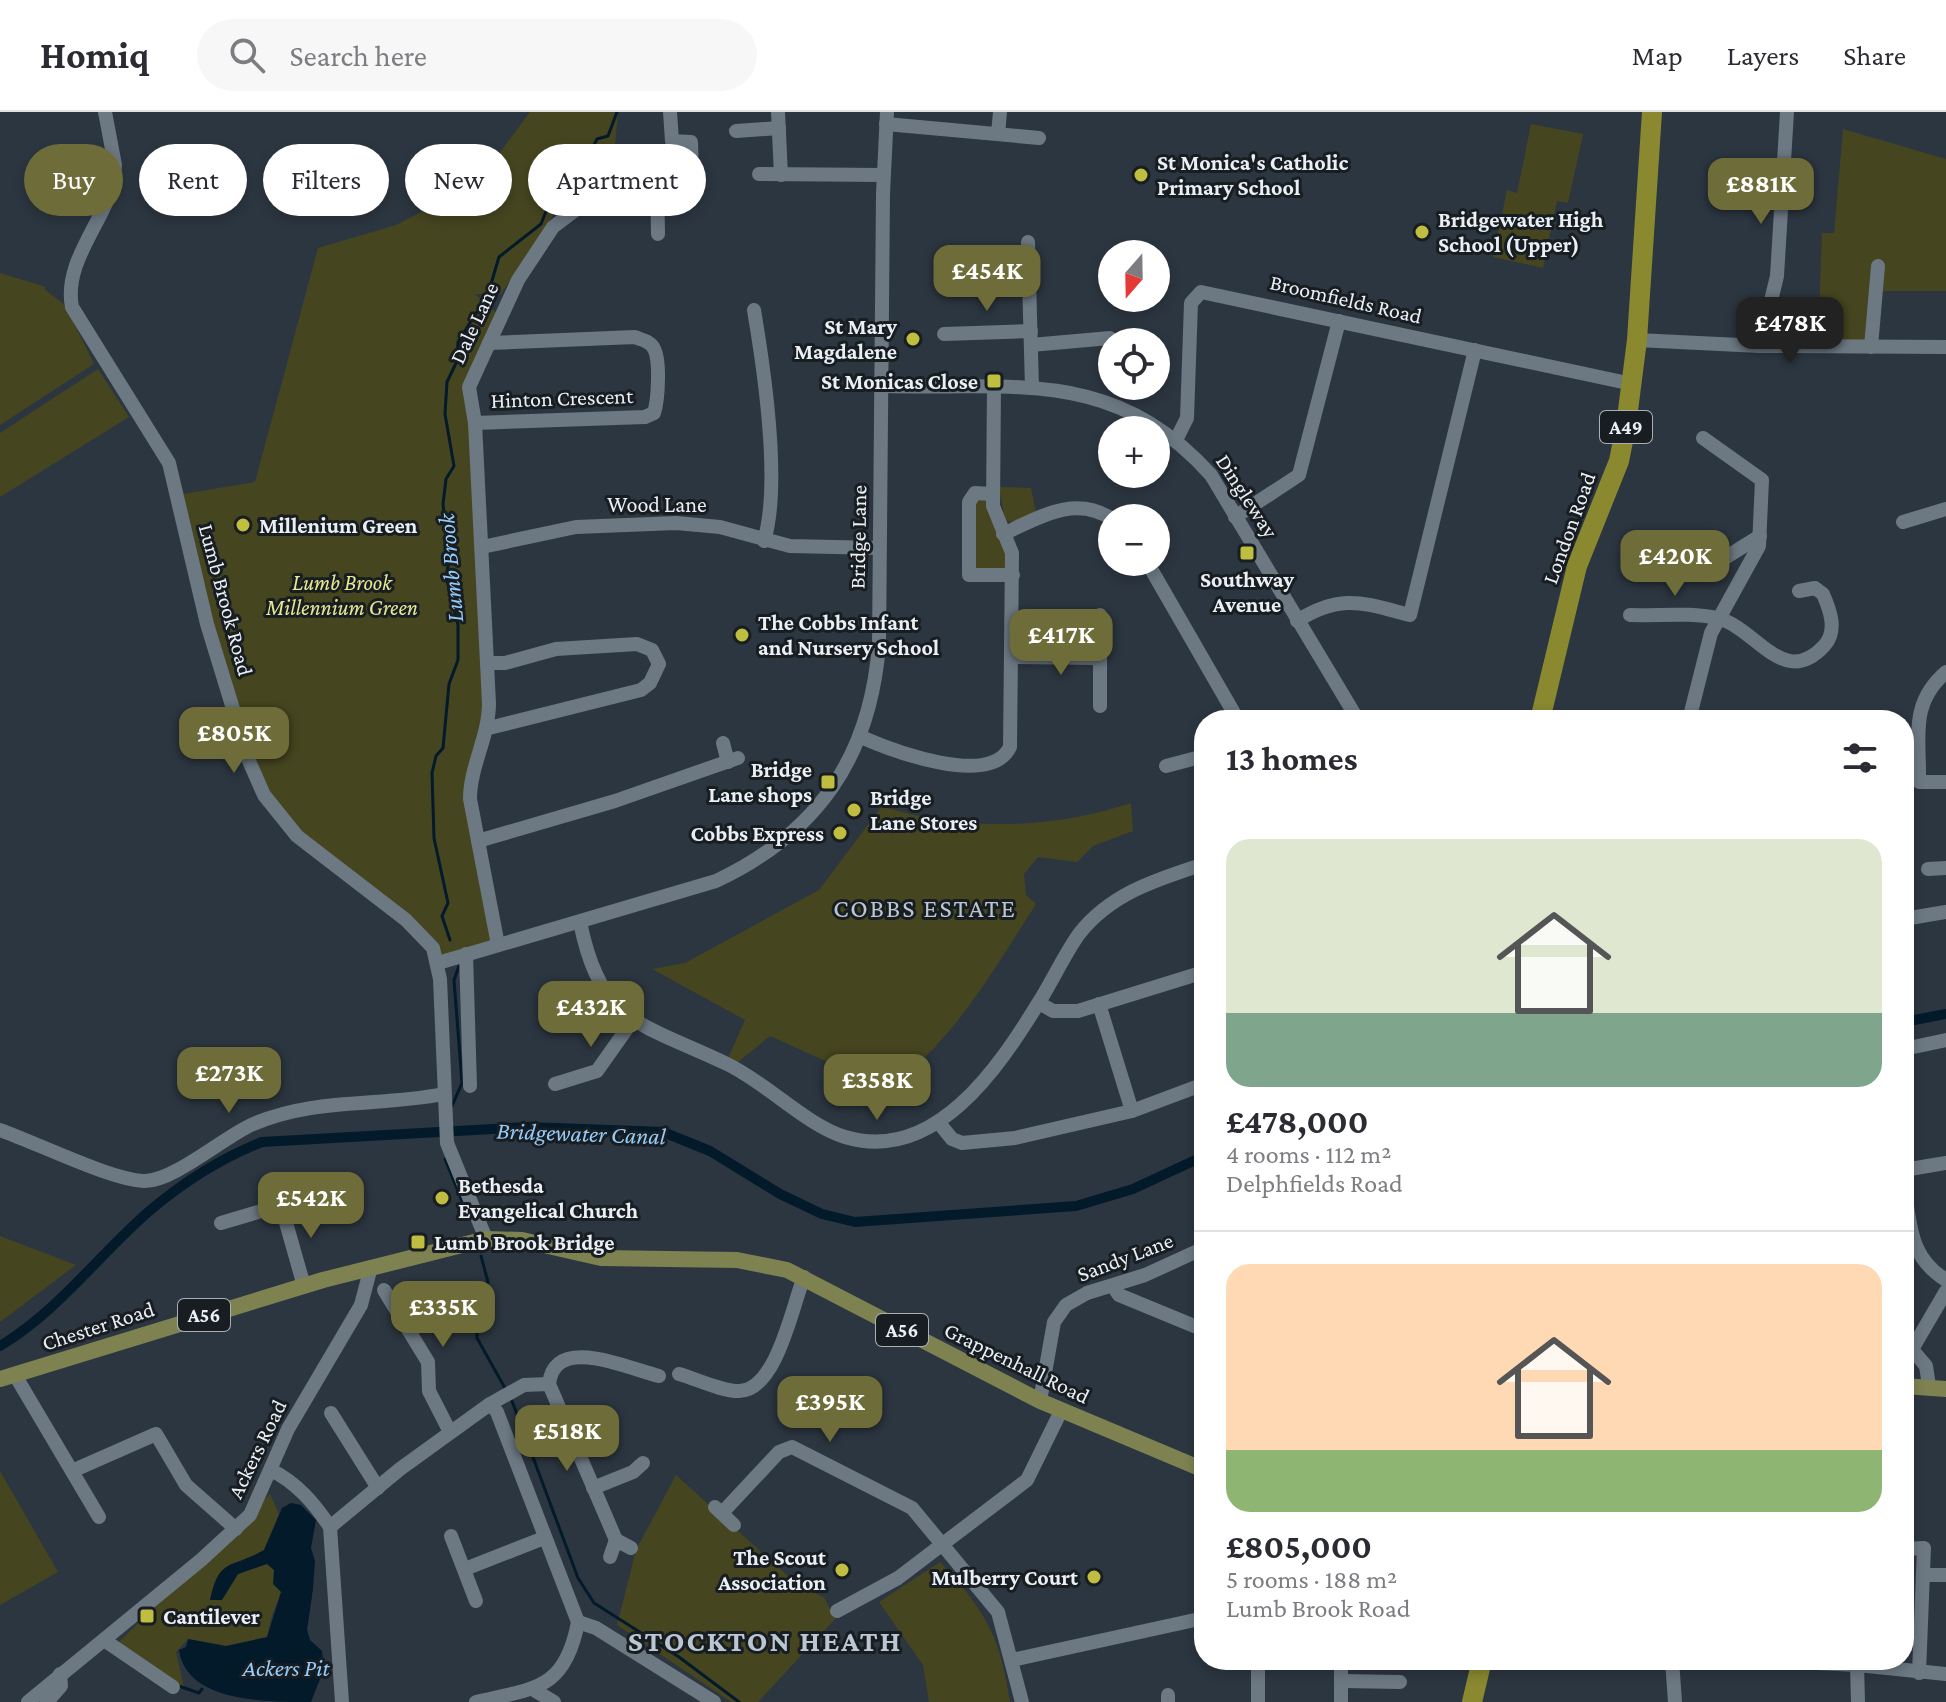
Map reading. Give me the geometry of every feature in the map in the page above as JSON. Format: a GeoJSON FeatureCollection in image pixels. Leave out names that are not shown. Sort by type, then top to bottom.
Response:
{"type":"FeatureCollection","features":[{"type":"Feature","properties":{"kind":"highway","name":"London Road"},"geometry":{"type":"LineString","coordinates":[[1542,710],[1577,566],[1619,461],[1637,340],[1652,112]]}},
{"type":"Feature","properties":{"kind":"highway"},"geometry":{"type":"LineString","coordinates":[[1472,1702],[1480,1670]]}},
{"type":"Feature","properties":{"kind":"main road","name":"Chester Road"},"geometry":{"type":"LineString","coordinates":[[8,1377],[304,1286],[486,1239]]}},
{"type":"Feature","properties":{"kind":"main road","name":"Grappenhall Road"},"geometry":{"type":"LineString","coordinates":[[486,1239],[522,1240],[601,1258],[753,1261],[804,1277],[1040,1401],[1194,1466]]}},
{"type":"Feature","properties":{"kind":"main road"},"geometry":{"type":"LineString","coordinates":[[1914,1386],[1937,1387]]}},
{"type":"Feature","properties":{"kind":"street","name":"Lumb Brook Road"},"geometry":{"type":"LineString","coordinates":[[105,112],[115,165],[114,179],[73,273],[69,292],[72,307],[169,463],[207,624],[254,776],[280,819],[311,848],[422,935],[438,963]]}},
{"type":"Feature","properties":{"kind":"street","name":"Dale Lane"},"geometry":{"type":"LineString","coordinates":[[670,112],[672,141],[691,144]]}},
{"type":"Feature","properties":{"kind":"street"},"geometry":{"type":"LineString","coordinates":[[778,112],[781,175]]}},
{"type":"Feature","properties":{"kind":"street"},"geometry":{"type":"LineString","coordinates":[[998,134],[1000,112]]}},
{"type":"Feature","properties":{"kind":"street"},"geometry":{"type":"LineString","coordinates":[[1760,346],[1777,276],[1787,112]]}},
{"type":"Feature","properties":{"kind":"street","name":"Bridge Lane"},"geometry":{"type":"LineString","coordinates":[[438,963],[686,892],[745,867],[778,844],[818,808],[841,776],[861,737],[871,706],[877,670],[883,175],[887,118],[1039,138]]}},
{"type":"Feature","properties":{"kind":"street"},"geometry":{"type":"LineString","coordinates":[[736,131],[779,128]]}},
{"type":"Feature","properties":{"kind":"street"},"geometry":{"type":"LineString","coordinates":[[759,174],[883,175]]}},
{"type":"Feature","properties":{"kind":"street","name":"Dale Lane"},"geometry":{"type":"LineString","coordinates":[[498,945],[470,788],[489,728],[475,423],[469,387],[518,280],[553,227],[567,216]]}},
{"type":"Feature","properties":{"kind":"street"},"geometry":{"type":"LineString","coordinates":[[658,216],[658,234]]}},
{"type":"Feature","properties":{"kind":"street"},"geometry":{"type":"LineString","coordinates":[[1028,242],[1032,388]]}},
{"type":"Feature","properties":{"kind":"street"},"geometry":{"type":"LineString","coordinates":[[1871,347],[1878,266]]}},
{"type":"Feature","properties":{"kind":"street","name":"Broomfields Road"},"geometry":{"type":"LineString","coordinates":[[1176,440],[1187,418],[1190,309],[1199,293],[1215,293],[1632,384]]}},
{"type":"Feature","properties":{"kind":"street"},"geometry":{"type":"LineString","coordinates":[[754,310],[769,430],[769,520],[764,541]]}},
{"type":"Feature","properties":{"kind":"street"},"geometry":{"type":"LineString","coordinates":[[1235,517],[1299,475],[1339,321]]}},
{"type":"Feature","properties":{"kind":"street"},"geometry":{"type":"LineString","coordinates":[[944,334],[1098,338]]}},
{"type":"Feature","properties":{"kind":"street","name":"Hinton Crescent"},"geometry":{"type":"LineString","coordinates":[[475,423],[645,417],[654,413],[658,401],[656,352],[651,343],[635,337],[489,343]]}},
{"type":"Feature","properties":{"kind":"street"},"geometry":{"type":"LineString","coordinates":[[1637,340],[1760,346],[1946,347]]}},
{"type":"Feature","properties":{"kind":"street"},"geometry":{"type":"LineString","coordinates":[[1297,621],[1322,605],[1342,601],[1410,615],[1475,350]]}},
{"type":"Feature","properties":{"kind":"street","name":"Dingleway"},"geometry":{"type":"LineString","coordinates":[[882,386],[1032,388],[1092,396],[1123,407],[1176,440],[1211,475],[1352,710]]}},
{"type":"Feature","properties":{"kind":"street"},"geometry":{"type":"LineString","coordinates":[[861,737],[934,763],[994,763],[1004,758],[1010,747],[1013,575],[1012,553],[1003,534],[992,494],[994,387]]}},
{"type":"Feature","properties":{"kind":"street"},"geometry":{"type":"LineString","coordinates":[[1692,710],[1718,618],[1759,546],[1760,536],[1762,480],[1703,438]]}},
{"type":"Feature","properties":{"kind":"street"},"geometry":{"type":"LineString","coordinates":[[992,494],[975,493],[969,502],[969,575],[1013,575]]}},
{"type":"Feature","properties":{"kind":"street"},"geometry":{"type":"LineString","coordinates":[[1003,534],[1056,509],[1080,507],[1098,514]]}},
{"type":"Feature","properties":{"kind":"street"},"geometry":{"type":"LineString","coordinates":[[1899,520],[1946,509]]}},
{"type":"Feature","properties":{"kind":"street","name":"Wood Lane"},"geometry":{"type":"LineString","coordinates":[[482,547],[576,527],[654,523],[713,526],[790,546],[879,548]]}},
{"type":"Feature","properties":{"kind":"street"},"geometry":{"type":"LineString","coordinates":[[1662,562],[1720,561],[1760,536]]}},
{"type":"Feature","properties":{"kind":"street"},"geometry":{"type":"LineString","coordinates":[[1155,576],[1232,710]]}},
{"type":"Feature","properties":{"kind":"street"},"geometry":{"type":"LineString","coordinates":[[1630,614],[1718,618],[1775,655],[1791,662],[1806,661],[1828,642],[1832,626],[1823,594],[1815,588],[1799,591]]}},
{"type":"Feature","properties":{"kind":"street"},"geometry":{"type":"LineString","coordinates":[[1100,615],[1100,706]]}},
{"type":"Feature","properties":{"kind":"street"},"geometry":{"type":"LineString","coordinates":[[487,663],[505,663],[556,649],[637,644],[652,650],[659,664],[650,683],[641,690],[489,728]]}},
{"type":"Feature","properties":{"kind":"street"},"geometry":{"type":"LineString","coordinates":[[1012,657],[1100,658]]}},
{"type":"Feature","properties":{"kind":"street"},"geometry":{"type":"LineString","coordinates":[[1914,766],[1922,701],[1931,685],[1946,672]]}},
{"type":"Feature","properties":{"kind":"street"},"geometry":{"type":"LineString","coordinates":[[478,841],[629,796],[733,760],[723,743]]}},
{"type":"Feature","properties":{"kind":"street"},"geometry":{"type":"LineString","coordinates":[[1166,766],[1194,759]]}},
{"type":"Feature","properties":{"kind":"street"},"geometry":{"type":"LineString","coordinates":[[1914,782],[1946,782]]}},
{"type":"Feature","properties":{"kind":"street"},"geometry":{"type":"LineString","coordinates":[[580,922],[590,965],[603,993],[633,1020],[746,1073],[825,1129],[846,1137],[893,1141],[939,1123],[980,1084],[1039,1003],[1080,933],[1106,909],[1130,890],[1194,868]]}},
{"type":"Feature","properties":{"kind":"street"},"geometry":{"type":"LineString","coordinates":[[1928,869],[1946,868]]}},
{"type":"Feature","properties":{"kind":"street"},"geometry":{"type":"LineString","coordinates":[[1914,917],[1946,912]]}},
{"type":"Feature","properties":{"kind":"street"},"geometry":{"type":"LineString","coordinates":[[466,954],[470,1086]]}},
{"type":"Feature","properties":{"kind":"street"},"geometry":{"type":"LineString","coordinates":[[438,963],[448,1149],[486,1239]]}},
{"type":"Feature","properties":{"kind":"street"},"geometry":{"type":"LineString","coordinates":[[1039,1003],[1063,1013],[1194,975]]}},
{"type":"Feature","properties":{"kind":"street"},"geometry":{"type":"LineString","coordinates":[[1099,1004],[1132,1111]]}},
{"type":"Feature","properties":{"kind":"street"},"geometry":{"type":"LineString","coordinates":[[555,1084],[597,1071],[633,1020]]}},
{"type":"Feature","properties":{"kind":"street"},"geometry":{"type":"LineString","coordinates":[[1914,1047],[1946,1040]]}},
{"type":"Feature","properties":{"kind":"street"},"geometry":{"type":"LineString","coordinates":[[939,1123],[952,1139],[979,1142],[1078,1126],[1132,1111],[1194,1088]]}},
{"type":"Feature","properties":{"kind":"street"},"geometry":{"type":"LineString","coordinates":[[0,1130],[119,1176],[145,1181],[164,1176],[254,1124],[315,1106],[443,1094]]}},
{"type":"Feature","properties":{"kind":"street"},"geometry":{"type":"LineString","coordinates":[[1914,1168],[1946,1163]]}},
{"type":"Feature","properties":{"kind":"street"},"geometry":{"type":"LineString","coordinates":[[221,1223],[339,1188]]}},
{"type":"Feature","properties":{"kind":"street"},"geometry":{"type":"LineString","coordinates":[[281,1205],[304,1286]]}},
{"type":"Feature","properties":{"kind":"street"},"geometry":{"type":"LineString","coordinates":[[1914,1233],[1919,1256],[1927,1267],[1946,1280]]}},
{"type":"Feature","properties":{"kind":"street","name":"Sandy Lane"},"geometry":{"type":"LineString","coordinates":[[1040,1401],[1050,1338],[1060,1313],[1075,1299],[1194,1252]]}},
{"type":"Feature","properties":{"kind":"street","name":"Ackers Road"},"geometry":{"type":"LineString","coordinates":[[28,1702],[236,1529],[258,1502],[288,1429],[361,1305],[371,1267]]}},
{"type":"Feature","properties":{"kind":"street"},"geometry":{"type":"LineString","coordinates":[[679,1374],[735,1391],[750,1388],[778,1352],[804,1277]]}},
{"type":"Feature","properties":{"kind":"street"},"geometry":{"type":"LineString","coordinates":[[1113,1286],[1119,1295],[1194,1326]]}},
{"type":"Feature","properties":{"kind":"street"},"geometry":{"type":"LineString","coordinates":[[384,1290],[428,1362],[429,1391],[450,1432]]}},
{"type":"Feature","properties":{"kind":"street"},"geometry":{"type":"LineString","coordinates":[[1914,1335],[1946,1291]]}},
{"type":"Feature","properties":{"kind":"street"},"geometry":{"type":"LineString","coordinates":[[1914,1351],[1937,1387]]}},
{"type":"Feature","properties":{"kind":"street"},"geometry":{"type":"LineString","coordinates":[[631,1548],[616,1540],[549,1384],[554,1365],[561,1359],[577,1356],[659,1376]]}},
{"type":"Feature","properties":{"kind":"street"},"geometry":{"type":"LineString","coordinates":[[8,1377],[72,1471],[99,1517]]}},
{"type":"Feature","properties":{"kind":"street"},"geometry":{"type":"LineString","coordinates":[[330,1527],[490,1404],[524,1385],[549,1384]]}},
{"type":"Feature","properties":{"kind":"street"},"geometry":{"type":"LineString","coordinates":[[476,1702],[525,1694],[558,1672],[578,1622],[497,1412],[490,1404]]}},
{"type":"Feature","properties":{"kind":"street"},"geometry":{"type":"LineString","coordinates":[[837,1611],[898,1578],[1027,1480],[1061,1411]]}},
{"type":"Feature","properties":{"kind":"street"},"geometry":{"type":"LineString","coordinates":[[331,1413],[378,1488]]}},
{"type":"Feature","properties":{"kind":"street"},"geometry":{"type":"LineString","coordinates":[[72,1471],[156,1434],[186,1485],[236,1529]]}},
{"type":"Feature","properties":{"kind":"street"},"geometry":{"type":"LineString","coordinates":[[734,1525],[718,1510],[779,1452],[797,1448],[912,1508],[998,1612],[1022,1702]]}},
{"type":"Feature","properties":{"kind":"street"},"geometry":{"type":"LineString","coordinates":[[593,1488],[633,1472],[643,1463]]}},
{"type":"Feature","properties":{"kind":"street"},"geometry":{"type":"LineString","coordinates":[[271,1470],[291,1481],[314,1503],[330,1527],[342,1702]]}},
{"type":"Feature","properties":{"kind":"street"},"geometry":{"type":"LineString","coordinates":[[451,1536],[476,1601]]}},
{"type":"Feature","properties":{"kind":"street"},"geometry":{"type":"LineString","coordinates":[[465,1569],[544,1538]]}},
{"type":"Feature","properties":{"kind":"street"},"geometry":{"type":"LineString","coordinates":[[610,1557],[616,1540]]}},
{"type":"Feature","properties":{"kind":"street"},"geometry":{"type":"LineString","coordinates":[[1914,1548],[1924,1548],[1919,1673]]}},
{"type":"Feature","properties":{"kind":"street"},"geometry":{"type":"LineString","coordinates":[[1924,1575],[1946,1575]]}},
{"type":"Feature","properties":{"kind":"street"},"geometry":{"type":"LineString","coordinates":[[1012,1660],[1194,1620]]}},
{"type":"Feature","properties":{"kind":"street"},"geometry":{"type":"LineString","coordinates":[[578,1622],[596,1628],[705,1700]]}},
{"type":"Feature","properties":{"kind":"street"},"geometry":{"type":"LineString","coordinates":[[104,1640],[173,1687]]}},
{"type":"Feature","properties":{"kind":"street"},"geometry":{"type":"LineString","coordinates":[[1258,1670],[1258,1702]]}},
{"type":"Feature","properties":{"kind":"street"},"geometry":{"type":"LineString","coordinates":[[1341,1670],[1341,1702]]}},
{"type":"Feature","properties":{"kind":"street"},"geometry":{"type":"LineString","coordinates":[[1673,1670],[1675,1702]]}},
{"type":"Feature","properties":{"kind":"street"},"geometry":{"type":"LineString","coordinates":[[1857,1670],[1858,1702]]}},
{"type":"Feature","properties":{"kind":"street"},"geometry":{"type":"LineString","coordinates":[[1896,1670],[1946,1674]]}},
{"type":"Feature","properties":{"kind":"street","name":"Ackers Road"},"geometry":{"type":"LineString","coordinates":[[47,1702],[61,1686],[60,1674]]}},
{"type":"Feature","properties":{"kind":"street"},"geometry":{"type":"LineString","coordinates":[[1342,1681],[1400,1682]]}},
{"type":"Feature","properties":{"kind":"street"},"geometry":{"type":"LineString","coordinates":[[525,1694],[554,1702]]}},
{"type":"Feature","properties":{"kind":"green space","name":"Lumb Brook Millennium Green"},"geometry":{"type":"Polygon","coordinates":[[[530,112],[618,112],[615,144],[528,144],[528,216],[553,216],[501,294],[475,294],[501,317],[469,387],[489,703],[472,778],[498,945],[438,963],[391,910],[312,848],[254,776],[177,495],[255,482],[318,248],[396,225],[413,216],[512,216],[512,144],[506,144],[530,112]]]}},
{"type":"Feature","properties":{"kind":"green space"},"geometry":{"type":"Polygon","coordinates":[[[1531,124],[1583,134],[1568,203],[1557,201],[1543,268],[1493,257],[1507,190],[1517,193],[1531,124]]]}},
{"type":"Feature","properties":{"kind":"green space"},"geometry":{"type":"Polygon","coordinates":[[[1843,129],[1946,159],[1946,291],[1876,291],[1871,347],[1818,342],[1822,233],[1834,233],[1843,129]]]}},
{"type":"Feature","properties":{"kind":"green space"},"geometry":{"type":"Polygon","coordinates":[[[0,273],[46,287],[44,289],[65,305],[94,364],[0,425],[0,273]]]}},
{"type":"Feature","properties":{"kind":"green space"},"geometry":{"type":"Polygon","coordinates":[[[98,369],[129,417],[0,497],[0,433],[98,369]]]}},
{"type":"Feature","properties":{"kind":"green space"},"geometry":{"type":"Polygon","coordinates":[[[999,487],[1031,488],[1036,513],[1015,523],[1005,520],[999,487]]]}},
{"type":"Feature","properties":{"kind":"green space"},"geometry":{"type":"Polygon","coordinates":[[[986,498],[1007,557],[1007,570],[976,568],[974,505],[978,499],[986,498]]]}},
{"type":"Feature","properties":{"kind":"green space"},"geometry":{"type":"Polygon","coordinates":[[[1131,803],[1133,831],[1093,846],[1077,862],[1038,857],[1024,874],[1026,895],[1036,904],[986,982],[929,1053],[882,1092],[874,1083],[770,1036],[738,1062],[728,1058],[745,1020],[652,969],[685,963],[819,890],[882,806],[943,820],[1006,824],[1070,818],[1131,803]]]}},
{"type":"Feature","properties":{"kind":"green space"},"geometry":{"type":"Polygon","coordinates":[[[0,1236],[76,1265],[0,1322],[0,1236]]]}},
{"type":"Feature","properties":{"kind":"green space"},"geometry":{"type":"Polygon","coordinates":[[[0,1471],[58,1572],[0,1605],[0,1471]]]}},
{"type":"Feature","properties":{"kind":"green space"},"geometry":{"type":"Polygon","coordinates":[[[676,1475],[799,1586],[824,1597],[835,1619],[758,1702],[731,1702],[617,1625],[636,1550],[676,1475]]]}},
{"type":"Feature","properties":{"kind":"green space"},"geometry":{"type":"Polygon","coordinates":[[[270,1494],[279,1514],[264,1550],[250,1558],[210,1600],[222,1599],[238,1574],[267,1564],[274,1569],[282,1591],[267,1638],[226,1646],[188,1639],[176,1652],[184,1688],[118,1643],[270,1494]]]}},
{"type":"Feature","properties":{"kind":"green space"},"geometry":{"type":"Polygon","coordinates":[[[940,1562],[969,1595],[988,1625],[1001,1658],[1010,1702],[929,1702],[923,1665],[879,1602],[940,1562]]]}},
{"type":"Feature","properties":{"kind":"water","name":"Ackers Pit"},"geometry":{"type":"Polygon","coordinates":[[[291,1503],[301,1505],[316,1520],[311,1548],[315,1561],[307,1630],[310,1640],[322,1651],[324,1669],[311,1702],[230,1696],[196,1680],[185,1667],[179,1650],[186,1647],[188,1639],[226,1646],[267,1637],[281,1592],[273,1584],[274,1570],[267,1564],[238,1574],[222,1600],[210,1600],[222,1570],[264,1550],[282,1508],[291,1503]]]}},
{"type":"Feature","properties":{"kind":"waterway","name":"Lumb Brook"},"geometry":{"type":"LineString","coordinates":[[450,940],[442,916],[448,903],[434,838],[432,773],[436,756],[443,748],[449,684],[458,660],[458,625],[446,576],[449,562],[443,504],[446,479],[454,466],[445,414],[447,382],[457,361],[458,342],[488,294],[499,257],[541,224],[549,204],[582,185],[594,173],[592,149],[597,139],[608,136],[617,112]]}},
{"type":"Feature","properties":{"kind":"waterway","name":"Lumb Brook"},"geometry":{"type":"LineString","coordinates":[[452,1106],[462,1083],[454,980],[459,966]]}},
{"type":"Feature","properties":{"kind":"waterway","name":"Bridgewater Canal"},"geometry":{"type":"LineString","coordinates":[[1914,1020],[1946,1014]]}},
{"type":"Feature","properties":{"kind":"waterway","name":"Bridgewater Canal"},"geometry":{"type":"LineString","coordinates":[[0,1346],[59,1300],[160,1202],[216,1164],[262,1142],[528,1127],[663,1132],[710,1151],[780,1194],[822,1214],[855,1222],[1076,1206],[1133,1189],[1194,1161]]}},
{"type":"Feature","properties":{"kind":"waterway"},"geometry":{"type":"LineString","coordinates":[[445,1159],[468,1216]]}},
{"type":"Feature","properties":{"kind":"waterway","name":"Lumb Brook"},"geometry":{"type":"LineString","coordinates":[[481,1256],[488,1282],[477,1316],[477,1338],[506,1390]]}},
{"type":"Feature","properties":{"kind":"waterway","name":"Lumb Brook"},"geometry":{"type":"LineString","coordinates":[[512,1401],[578,1578],[594,1603],[679,1657],[739,1702]]}},
{"type":"Feature","properties":{"kind":"waterway"},"geometry":{"type":"LineString","coordinates":[[176,1685],[199,1693],[202,1689]]}},
{"type":"Feature","properties":{"kind":"place","name":"St Monica's Catholic Primary School"},"geometry":{"type":"Point","coordinates":[1141,175]}},
{"type":"Feature","properties":{"kind":"place","name":"Bridgewater High School (Upper)"},"geometry":{"type":"Point","coordinates":[1422,232]}},
{"type":"Feature","properties":{"kind":"place","name":"St Mary Magdalene"},"geometry":{"type":"Point","coordinates":[913,339]}},
{"type":"Feature","properties":{"kind":"place","name":"St Monicas Close"},"geometry":{"type":"Point","coordinates":[994,381]}},
{"type":"Feature","properties":{"kind":"place","name":"Millenium Green"},"geometry":{"type":"Point","coordinates":[243,525]}},
{"type":"Feature","properties":{"kind":"place","name":"Southway Avenue"},"geometry":{"type":"Point","coordinates":[1247,553]}},
{"type":"Feature","properties":{"kind":"place","name":"The Cobbs Infant and Nursery School"},"geometry":{"type":"Point","coordinates":[742,635]}},
{"type":"Feature","properties":{"kind":"place","name":"Bridge Lane shops"},"geometry":{"type":"Point","coordinates":[828,782]}},
{"type":"Feature","properties":{"kind":"place","name":"Bridge Lane Stores"},"geometry":{"type":"Point","coordinates":[854,810]}},
{"type":"Feature","properties":{"kind":"place","name":"Cobbs Express"},"geometry":{"type":"Point","coordinates":[840,833]}},
{"type":"Feature","properties":{"kind":"place","name":"Bethesda Evangelical Church"},"geometry":{"type":"Point","coordinates":[442,1198]}},
{"type":"Feature","properties":{"kind":"place","name":"Lumb Brook Bridge"},"geometry":{"type":"Point","coordinates":[418,1242]}},
{"type":"Feature","properties":{"kind":"place","name":"The Scout Association"},"geometry":{"type":"Point","coordinates":[842,1570]}},
{"type":"Feature","properties":{"kind":"place","name":"Mulberry Court"},"geometry":{"type":"Point","coordinates":[1094,1577]}},
{"type":"Feature","properties":{"kind":"place","name":"Cantilever"},"geometry":{"type":"Point","coordinates":[147,1616]}},
{"type":"Feature","properties":{"kind":"district","name":"COBBS ESTATE"},"geometry":{"type":"Point","coordinates":[925,908]}},
{"type":"Feature","properties":{"kind":"district","name":"STOCKTON HEATH"},"geometry":{"type":"Point","coordinates":[765,1640]}}]}
